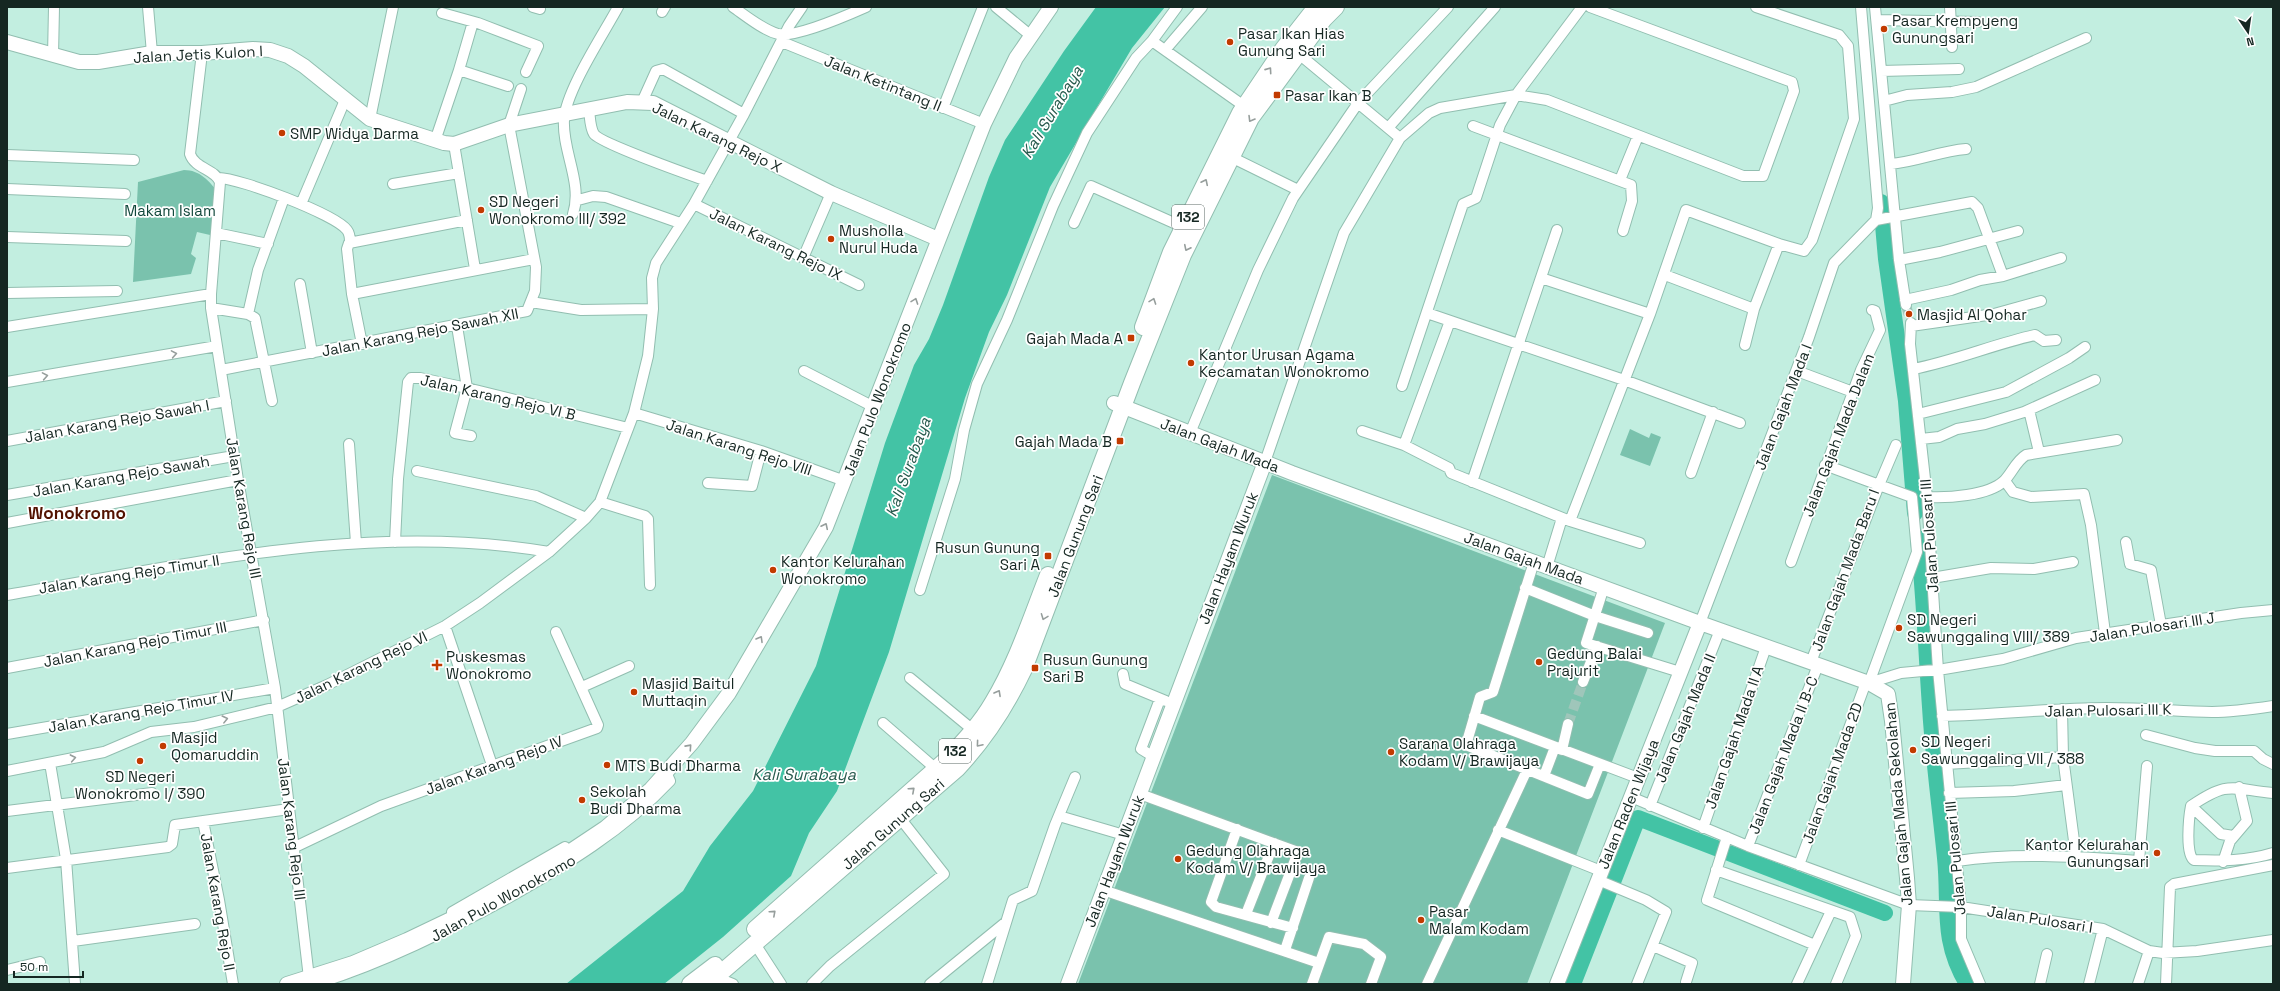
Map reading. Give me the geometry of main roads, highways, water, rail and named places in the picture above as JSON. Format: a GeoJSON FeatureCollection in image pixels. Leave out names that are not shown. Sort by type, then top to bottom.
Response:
{"type":"FeatureCollection","features":[{"type":"Feature","properties":{"kind":"main road","name":"Jalan Gunung Sari"},"geometry":{"type":"LineString","coordinates":[[1119,405],[1183,255],[1250,118],[1293,49],[1316,7]]}},
{"type":"Feature","properties":{"kind":"main road","name":"Jalan Gunung Sari"},"geometry":{"type":"LineString","coordinates":[[690,984],[823,877],[900,818],[957,769],[982,742],[1016,688],[1030,638],[1119,405],[1171,252],[1183,227],[1244,106],[1293,49],[1336,7]]}},
{"type":"Feature","properties":{"kind":"main road","name":"Jalan Gunung Sari"},"geometry":{"type":"LineString","coordinates":[[712,981],[755,944],[936,769],[973,730],[996,697],[1030,638]]}},
{"type":"Feature","properties":{"kind":"water","name":"Kali Surabaya"},"geometry":{"type":"Polygon","coordinates":[[[1096,7],[1165,7],[1132,48],[1050,187],[1007,295],[989,332],[965,398],[889,652],[837,791],[809,833],[791,876],[723,937],[664,984],[566,984],[683,891],[710,846],[753,791],[816,666],[885,443],[914,365],[929,339],[943,305],[989,177],[1005,140],[1064,51],[1096,7]]]}},
{"type":"Feature","properties":{"kind":"waterway"},"geometry":{"type":"LineString","coordinates":[[1881,202],[1886,259],[1906,401],[1915,513]]}},
{"type":"Feature","properties":{"kind":"waterway"},"geometry":{"type":"LineString","coordinates":[[1918,538],[1931,726],[1945,858],[1949,937],[1959,968],[1967,984]]}},
{"type":"Feature","properties":{"kind":"waterway"},"geometry":{"type":"LineString","coordinates":[[1573,984],[1638,818],[1885,913]]}},
{"type":"Feature","properties":{"kind":"tunnel"},"geometry":{"type":"LineString","coordinates":[[1906,305],[1911,323]]}},
{"type":"Feature","properties":{"kind":"tunnel"},"geometry":{"type":"LineString","coordinates":[[1568,724],[1583,682]]}},
{"type":"Feature","properties":{"kind":"place","name":"Pasar Krempyeng Gunungsari"},"geometry":{"type":"Point","coordinates":[1884,29]}},
{"type":"Feature","properties":{"kind":"place","name":"Pasar Ikan Hias Gunung Sari"},"geometry":{"type":"Point","coordinates":[1230,42]}},
{"type":"Feature","properties":{"kind":"place","name":"Pasar Ikan B"},"geometry":{"type":"Point","coordinates":[1277,95]}},
{"type":"Feature","properties":{"kind":"place","name":"SMP Widya Darma"},"geometry":{"type":"Point","coordinates":[282,133]}},
{"type":"Feature","properties":{"kind":"place","name":"SD Negeri Wonokromo III/ 392"},"geometry":{"type":"Point","coordinates":[481,210]}},
{"type":"Feature","properties":{"kind":"place","name":"Musholla Nurul Huda"},"geometry":{"type":"Point","coordinates":[831,239]}},
{"type":"Feature","properties":{"kind":"place","name":"Masjid Al Qohar"},"geometry":{"type":"Point","coordinates":[1909,314]}},
{"type":"Feature","properties":{"kind":"place","name":"Gajah Mada A"},"geometry":{"type":"Point","coordinates":[1131,338]}},
{"type":"Feature","properties":{"kind":"place","name":"Kantor Urusan Agama Kecamatan Wonokromo"},"geometry":{"type":"Point","coordinates":[1191,363]}},
{"type":"Feature","properties":{"kind":"place","name":"Gajah Mada B"},"geometry":{"type":"Point","coordinates":[1120,441]}},
{"type":"Feature","properties":{"kind":"place","name":"Rusun Gunung Sari A"},"geometry":{"type":"Point","coordinates":[1048,556]}},
{"type":"Feature","properties":{"kind":"place","name":"Kantor Kelurahan Wonokromo"},"geometry":{"type":"Point","coordinates":[773,570]}},
{"type":"Feature","properties":{"kind":"place","name":"SD Negeri Sawunggaling VIII/ 389"},"geometry":{"type":"Point","coordinates":[1899,628]}},
{"type":"Feature","properties":{"kind":"place","name":"Gedung Balai Prajurit"},"geometry":{"type":"Point","coordinates":[1539,662]}},
{"type":"Feature","properties":{"kind":"place","name":"Puskesmas Wonokromo"},"geometry":{"type":"Point","coordinates":[437,665]}},
{"type":"Feature","properties":{"kind":"place","name":"Rusun Gunung Sari B"},"geometry":{"type":"Point","coordinates":[1035,668]}},
{"type":"Feature","properties":{"kind":"place","name":"Masjid Baitul Muttaqin"},"geometry":{"type":"Point","coordinates":[634,692]}},
{"type":"Feature","properties":{"kind":"place","name":"Masjid Qomaruddin"},"geometry":{"type":"Point","coordinates":[163,746]}},
{"type":"Feature","properties":{"kind":"place","name":"SD Negeri Sawunggaling VII / 388"},"geometry":{"type":"Point","coordinates":[1913,750]}},
{"type":"Feature","properties":{"kind":"place","name":"Sarana Olahraga Kodam V/ Brawijaya"},"geometry":{"type":"Point","coordinates":[1391,752]}},
{"type":"Feature","properties":{"kind":"place","name":"SD Negeri Wonokromo I/ 390"},"geometry":{"type":"Point","coordinates":[140,761]}},
{"type":"Feature","properties":{"kind":"place","name":"MTS Budi Dharma"},"geometry":{"type":"Point","coordinates":[607,765]}},
{"type":"Feature","properties":{"kind":"place","name":"Sekolah Budi Dharma"},"geometry":{"type":"Point","coordinates":[582,800]}},
{"type":"Feature","properties":{"kind":"place","name":"Kantor Kelurahan Gunungsari"},"geometry":{"type":"Point","coordinates":[2157,853]}},
{"type":"Feature","properties":{"kind":"place","name":"Gedung Olahraga Kodam V/ Brawijaya"},"geometry":{"type":"Point","coordinates":[1178,859]}},
{"type":"Feature","properties":{"kind":"place","name":"Pasar Malam Kodam"},"geometry":{"type":"Point","coordinates":[1421,920]}},
{"type":"Feature","properties":{"kind":"district","name":"Wonokromo"},"geometry":{"type":"Point","coordinates":[77,513]}},
{"type":"Feature","properties":{"kind":"park label","name":"Makam Islam"},"geometry":{"type":"Point","coordinates":[170,210]}}]}
